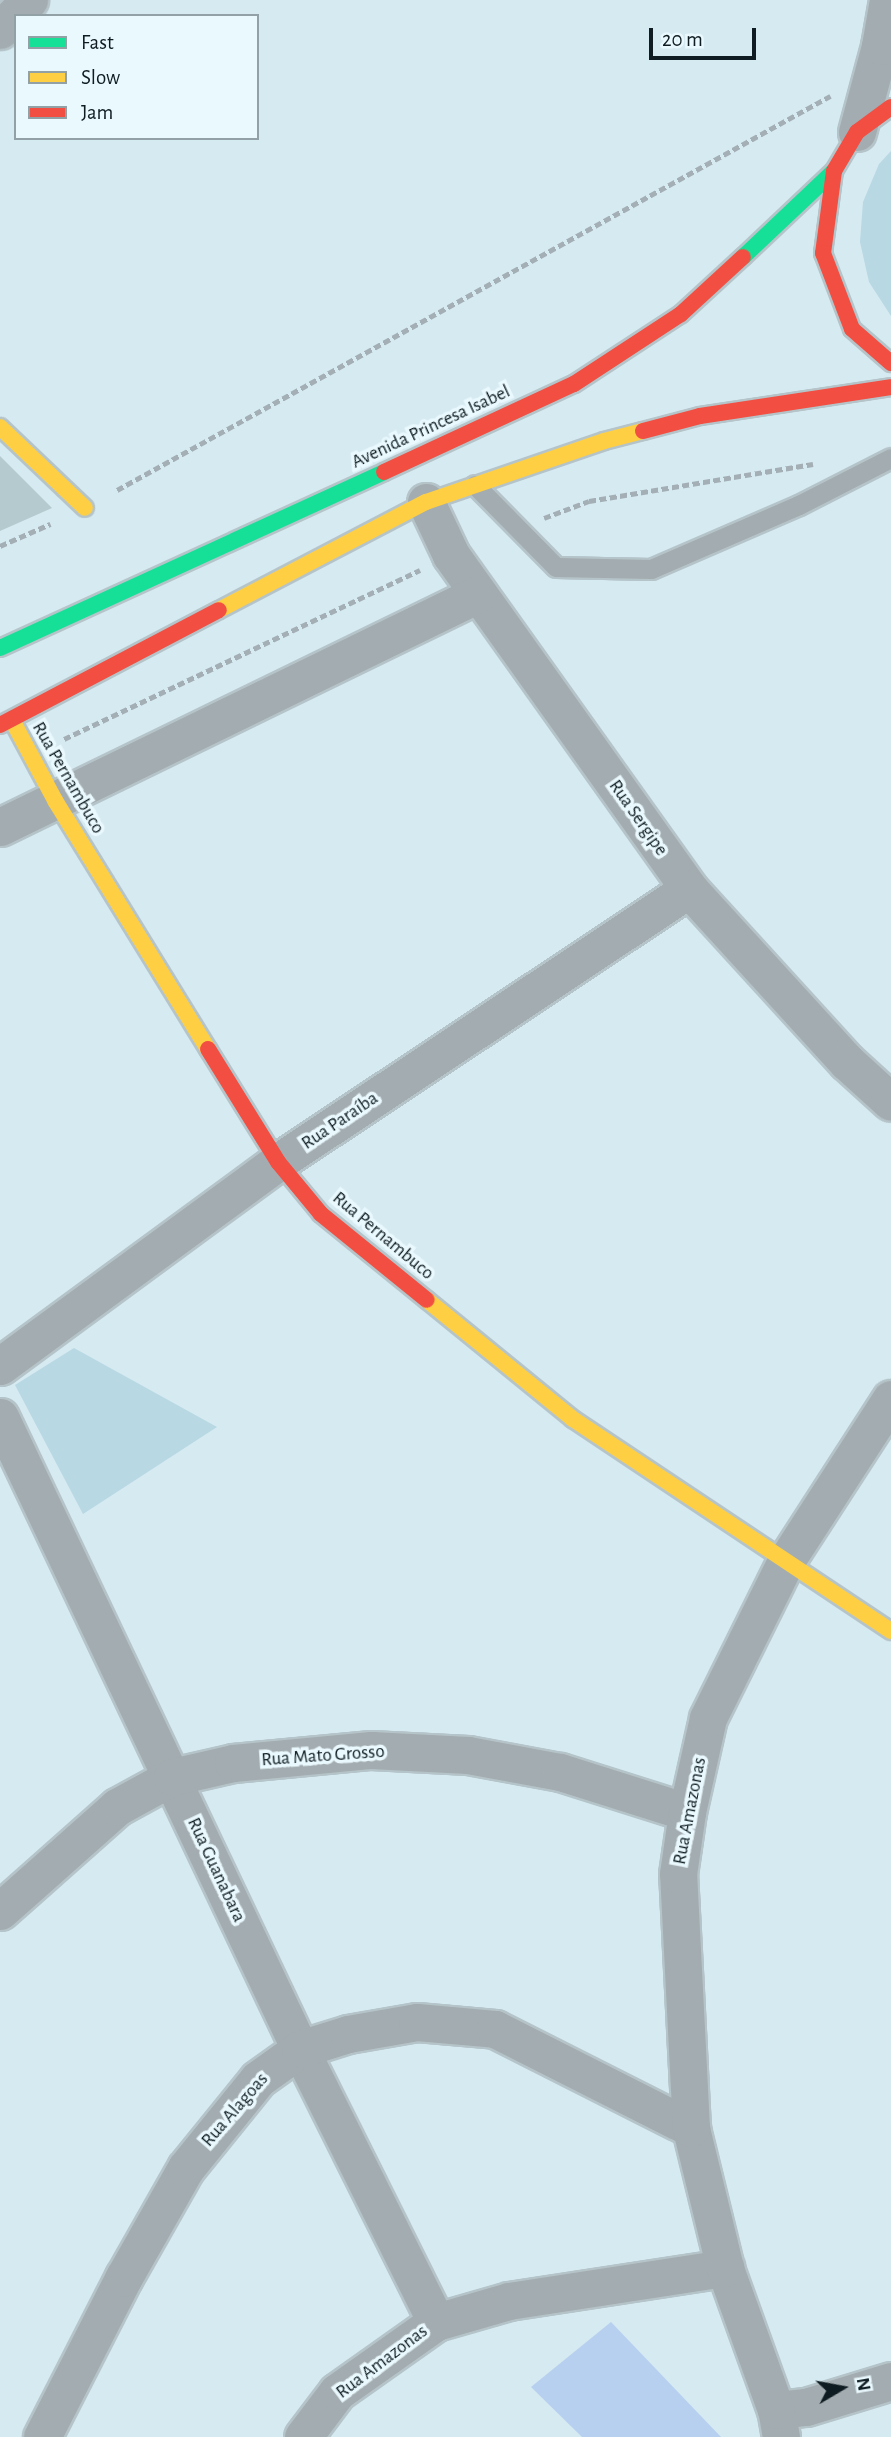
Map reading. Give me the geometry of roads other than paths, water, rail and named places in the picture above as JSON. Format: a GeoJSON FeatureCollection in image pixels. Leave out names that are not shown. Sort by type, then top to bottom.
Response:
{"type":"FeatureCollection","features":[{"type":"Feature","properties":{"kind":"main road"},"geometry":{"type":"LineString","coordinates":[[891,107],[858,132],[834,172],[823,253],[852,329],[891,363]]}},
{"type":"Feature","properties":{"kind":"main road","name":"Avenida Princesa Isabel"},"geometry":{"type":"LineString","coordinates":[[0,648],[574,384],[681,314],[834,172]]}},
{"type":"Feature","properties":{"kind":"main road"},"geometry":{"type":"LineString","coordinates":[[6,723],[426,502],[604,441],[700,416],[891,387]]}},
{"type":"Feature","properties":{"kind":"main road"},"geometry":{"type":"LineString","coordinates":[[0,427],[85,508]]}},
{"type":"Feature","properties":{"kind":"main road","name":"Rua Pernambuco"},"geometry":{"type":"LineString","coordinates":[[6,723],[278,1162],[321,1214],[573,1419],[891,1631]]}},
{"type":"Feature","properties":{"kind":"street"},"geometry":{"type":"LineString","coordinates":[[15,14],[29,0]]}},
{"type":"Feature","properties":{"kind":"street"},"geometry":{"type":"LineString","coordinates":[[858,132],[880,46],[888,0]]}},
{"type":"Feature","properties":{"kind":"street"},"geometry":{"type":"LineString","coordinates":[[0,30],[14,16]]}},
{"type":"Feature","properties":{"kind":"street","name":"Rua Sergipe"},"geometry":{"type":"LineString","coordinates":[[426,502],[451,555],[689,889],[847,1062],[891,1102]]}},
{"type":"Feature","properties":{"kind":"street"},"geometry":{"type":"LineString","coordinates":[[0,827],[478,594]]}},
{"type":"Feature","properties":{"kind":"street","name":"Rua Paraíba"},"geometry":{"type":"LineString","coordinates":[[0,1366],[278,1162],[689,889]]}},
{"type":"Feature","properties":{"kind":"street","name":"Rua Amazonas"},"geometry":{"type":"LineString","coordinates":[[779,2424],[725,2268],[691,2128],[678,1874],[687,1812],[708,1718],[786,1561],[891,1399]]}},
{"type":"Feature","properties":{"kind":"street","name":"Rua Guanabara"},"geometry":{"type":"LineString","coordinates":[[0,1417],[300,2049],[436,2322]]}},
{"type":"Feature","properties":{"kind":"street","name":"Rua Mato Grosso"},"geometry":{"type":"LineString","coordinates":[[0,1911],[117,1807],[172,1777],[233,1763],[371,1750],[468,1755],[560,1772],[687,1812]]}},
{"type":"Feature","properties":{"kind":"street","name":"Rua Alagoas"},"geometry":{"type":"LineString","coordinates":[[42,2437],[124,2277],[186,2168],[258,2079],[300,2049],[348,2034],[417,2022],[495,2029],[691,2128]]}},
{"type":"Feature","properties":{"kind":"street","name":"Rua Amazonas"},"geometry":{"type":"LineString","coordinates":[[303,2437],[337,2392],[436,2322],[509,2301],[725,2268]]}},
{"type":"Feature","properties":{"kind":"street"},"geometry":{"type":"LineString","coordinates":[[779,2424],[806,2407],[891,2381]]}},
{"type":"Feature","properties":{"kind":"lane"},"geometry":{"type":"LineString","coordinates":[[475,485],[556,567],[651,569],[799,505],[891,458]]}}]}
